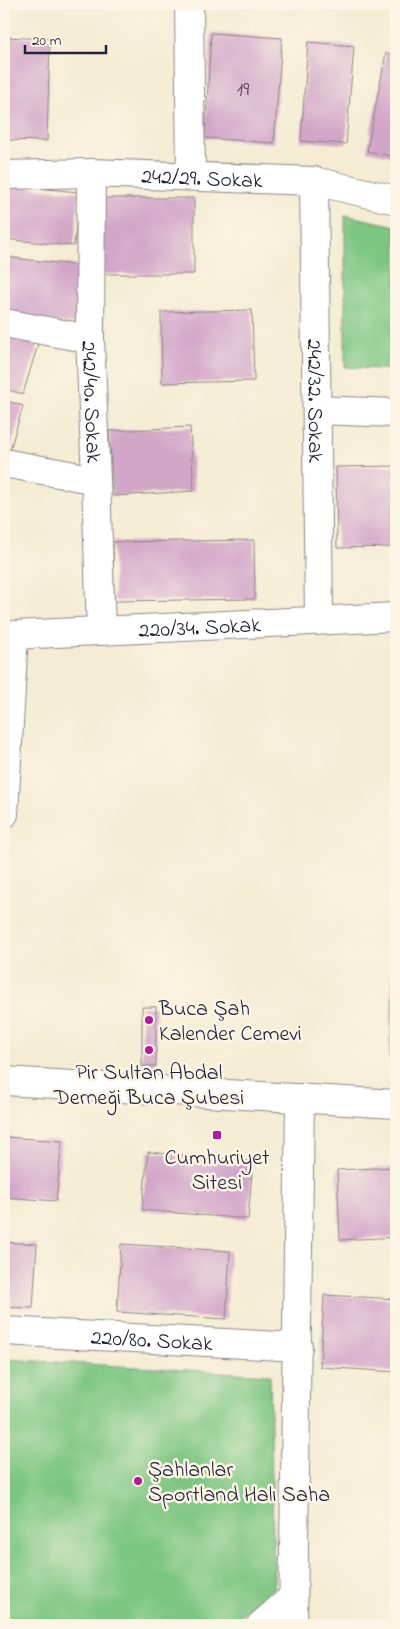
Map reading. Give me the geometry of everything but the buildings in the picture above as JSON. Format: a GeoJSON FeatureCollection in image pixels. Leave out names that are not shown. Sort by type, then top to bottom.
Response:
{"type":"FeatureCollection","features":[{"type":"Feature","properties":{"kind":"street"},"geometry":{"type":"LineString","coordinates":[[188,4],[191,176]]}},
{"type":"Feature","properties":{"kind":"street","name":"242/29. Sokak"},"geometry":{"type":"LineString","coordinates":[[4,175],[91,173],[314,181],[396,200]]}},
{"type":"Feature","properties":{"kind":"street","name":"242/40. Sokak"},"geometry":{"type":"LineString","coordinates":[[91,173],[90,339],[101,631]]}},
{"type":"Feature","properties":{"kind":"street","name":"242/32. Sokak"},"geometry":{"type":"LineString","coordinates":[[314,181],[319,620]]}},
{"type":"Feature","properties":{"kind":"street"},"geometry":{"type":"LineString","coordinates":[[4,323],[90,339]]}},
{"type":"Feature","properties":{"kind":"street"},"geometry":{"type":"LineString","coordinates":[[317,410],[396,413]]}},
{"type":"Feature","properties":{"kind":"street"},"geometry":{"type":"LineString","coordinates":[[4,463],[96,480]]}},
{"type":"Feature","properties":{"kind":"street","name":"220/34. Sokak"},"geometry":{"type":"LineString","coordinates":[[9,636],[396,617]]}},
{"type":"Feature","properties":{"kind":"street"},"geometry":{"type":"LineString","coordinates":[[4,814],[9,636]]}},
{"type":"Feature","properties":{"kind":"street"},"geometry":{"type":"LineString","coordinates":[[4,1081],[396,1104]]}},
{"type":"Feature","properties":{"kind":"street"},"geometry":{"type":"LineString","coordinates":[[292,1625],[298,1347],[300,1098]]}},
{"type":"Feature","properties":{"kind":"street","name":"220/80. Sokak"},"geometry":{"type":"LineString","coordinates":[[4,1331],[298,1347]]}},
{"type":"Feature","properties":{"kind":"street"},"geometry":{"type":"LineString","coordinates":[[261,1625],[293,1597]]}},
{"type":"Feature","properties":{"kind":"green space"},"geometry":{"type":"Polygon","coordinates":[[[345,215],[396,226],[396,370],[345,367],[345,215]]]}},
{"type":"Feature","properties":{"kind":"green space"},"geometry":{"type":"Polygon","coordinates":[[[396,922],[396,1065],[389,1058],[396,922]]]}},
{"type":"Feature","properties":{"kind":"green space","name":"Şahlanlar Sportland Halı Saha"},"geometry":{"type":"Polygon","coordinates":[[[4,1359],[270,1375],[274,1587],[229,1625],[4,1625],[4,1359]]]}},
{"type":"Feature","properties":{"kind":"place","name":"Buca Şah Kalender Cemevi"},"geometry":{"type":"Point","coordinates":[149,1020]}},
{"type":"Feature","properties":{"kind":"place","name":"Pir Sultan Abdal Derneği Buca Şubesi"},"geometry":{"type":"Point","coordinates":[149,1050]}},
{"type":"Feature","properties":{"kind":"place","name":"Cumhuriyet Sitesi"},"geometry":{"type":"Point","coordinates":[217,1135]}},
{"type":"Feature","properties":{"kind":"place","name":"Şahlanlar Sportland Halı Saha"},"geometry":{"type":"Point","coordinates":[138,1481]}}]}
